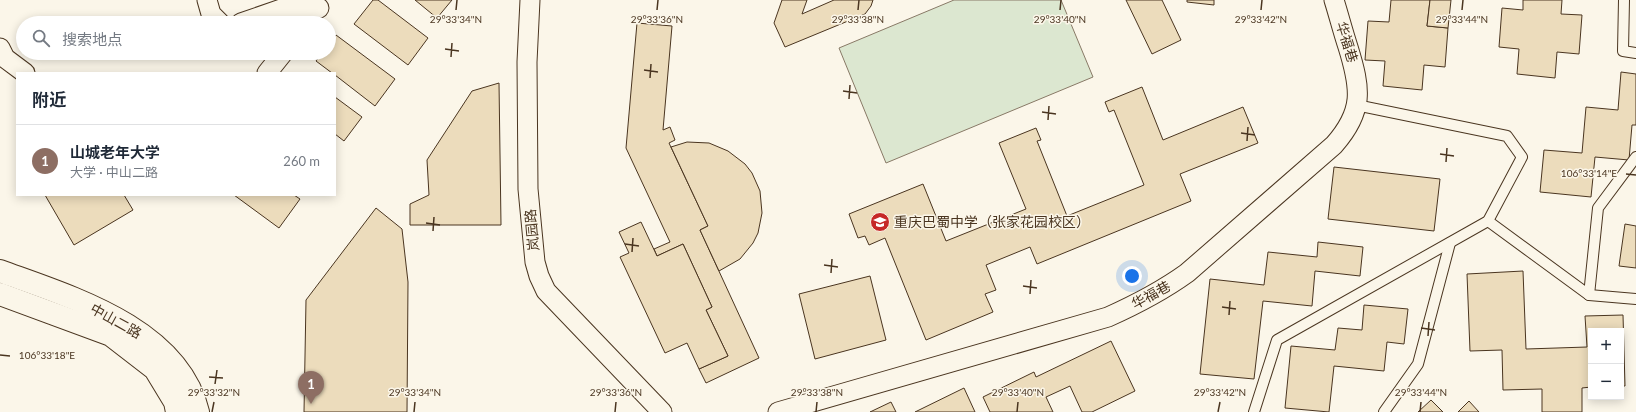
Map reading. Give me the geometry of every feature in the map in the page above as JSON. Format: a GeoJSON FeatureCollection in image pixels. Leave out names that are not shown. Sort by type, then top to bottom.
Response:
{"type":"FeatureCollection","features":[{"type":"Feature","properties":{"kind":"main road","name":"中山二路"},"geometry":{"type":"LineString","coordinates":[[0,271],[62,293],[138,330],[179,370],[190,388],[198,412]]}},
{"type":"Feature","properties":{"kind":"main road","name":"中山二路"},"geometry":{"type":"LineString","coordinates":[[0,294],[111,335],[155,369],[175,402],[177,412]]}},
{"type":"Feature","properties":{"kind":"street"},"geometry":{"type":"LineString","coordinates":[[207,0],[213,16]]}},
{"type":"Feature","properties":{"kind":"street","name":"岚园路"},"geometry":{"type":"LineString","coordinates":[[530,0],[527,62],[528,189],[535,262],[539,276],[546,291],[662,412]]}},
{"type":"Feature","properties":{"kind":"street","name":"华福巷"},"geometry":{"type":"LineString","coordinates":[[778,412],[1108,316],[1137,304],[1162,290],[1187,273],[1334,145],[1344,134],[1352,119],[1356,105],[1357,75],[1334,0]]}},
{"type":"Feature","properties":{"kind":"street"},"geometry":{"type":"LineString","coordinates":[[261,16],[287,7],[323,4]]}},
{"type":"Feature","properties":{"kind":"street"},"geometry":{"type":"LineString","coordinates":[[313,16],[323,4]]}},
{"type":"Feature","properties":{"kind":"street"},"geometry":{"type":"LineString","coordinates":[[0,48],[5,58],[23,72]]}},
{"type":"Feature","properties":{"kind":"street"},"geometry":{"type":"LineString","coordinates":[[267,72],[277,60]]}},
{"type":"Feature","properties":{"kind":"lane"},"geometry":{"type":"LineString","coordinates":[[1624,0],[1623,51],[1636,53]]}},
{"type":"Feature","properties":{"kind":"lane"},"geometry":{"type":"LineString","coordinates":[[1254,412],[1277,340],[1450,244],[1488,221],[1522,157],[1506,136],[1356,105]]}},
{"type":"Feature","properties":{"kind":"lane"},"geometry":{"type":"LineString","coordinates":[[1589,294],[1598,208],[1636,157]]}},
{"type":"Feature","properties":{"kind":"lane"},"geometry":{"type":"LineString","coordinates":[[1488,221],[1589,294],[1636,300]]}},
{"type":"Feature","properties":{"kind":"lane"},"geometry":{"type":"LineString","coordinates":[[1384,412],[1418,364],[1450,244]]}},
{"type":"Feature","properties":{"kind":"green space"},"geometry":{"type":"Polygon","coordinates":[[[954,0],[1061,0],[1093,77],[886,163],[839,48],[954,0]]]}},
{"type":"Feature","properties":{"kind":"building"},"geometry":{"type":"Polygon","coordinates":[[[373,0],[378,0],[428,38],[408,65],[354,24],[373,0]]]}},
{"type":"Feature","properties":{"kind":"building"},"geometry":{"type":"Polygon","coordinates":[[[415,0],[452,0],[437,18],[415,0]]]}},
{"type":"Feature","properties":{"kind":"building"},"geometry":{"type":"Polygon","coordinates":[[[782,0],[807,0],[802,14],[834,0],[873,0],[871,6],[865,14],[785,47],[774,23],[782,0]]]}},
{"type":"Feature","properties":{"kind":"building"},"geometry":{"type":"Polygon","coordinates":[[[1126,0],[1162,0],[1181,40],[1152,54],[1126,0]]]}},
{"type":"Feature","properties":{"kind":"building"},"geometry":{"type":"Polygon","coordinates":[[[1187,0],[1214,0],[1214,5],[1187,2],[1187,0]]]}},
{"type":"Feature","properties":{"kind":"building"},"geometry":{"type":"Polygon","coordinates":[[[1391,0],[1430,0],[1427,26],[1448,28],[1445,67],[1424,65],[1422,90],[1383,86],[1385,61],[1365,60],[1368,21],[1389,22],[1391,0]]]}},
{"type":"Feature","properties":{"kind":"building"},"geometry":{"type":"Polygon","coordinates":[[[1430,0],[1451,0],[1448,28],[1427,26],[1430,0]]]}},
{"type":"Feature","properties":{"kind":"building"},"geometry":{"type":"Polygon","coordinates":[[[1523,0],[1562,0],[1561,14],[1582,15],[1579,54],[1557,52],[1555,78],[1517,74],[1519,49],[1499,47],[1502,8],[1523,10],[1523,0]]]}},
{"type":"Feature","properties":{"kind":"building"},"geometry":{"type":"Polygon","coordinates":[[[637,23],[672,26],[663,130],[670,127],[675,140],[669,143],[708,226],[700,230],[759,358],[706,383],[699,369],[728,356],[706,310],[712,307],[683,244],[657,256],[654,249],[670,242],[626,148],[637,23]]]}},
{"type":"Feature","properties":{"kind":"building"},"geometry":{"type":"Polygon","coordinates":[[[336,35],[395,79],[375,106],[336,76],[336,72],[331,72],[316,61],[336,60],[336,35]]]}},
{"type":"Feature","properties":{"kind":"building"},"geometry":{"type":"Polygon","coordinates":[[[1621,72],[1636,74],[1636,125],[1632,125],[1629,160],[1595,157],[1591,197],[1540,192],[1544,150],[1582,153],[1586,107],[1618,110],[1621,72]]]}},
{"type":"Feature","properties":{"kind":"building"},"geometry":{"type":"Polygon","coordinates":[[[499,83],[501,225],[410,225],[410,204],[429,195],[427,160],[472,91],[499,83]]]}},
{"type":"Feature","properties":{"kind":"building"},"geometry":{"type":"Polygon","coordinates":[[[1142,87],[1163,140],[1243,107],[1258,143],[1180,174],[1191,201],[1037,264],[1030,247],[986,265],[996,290],[985,294],[993,312],[926,340],[885,238],[869,245],[865,236],[858,238],[849,214],[923,184],[946,241],[1026,209],[999,143],[1036,128],[1041,140],[1037,141],[1067,216],[1144,185],[1114,110],[1109,112],[1105,102],[1142,87]]]}},
{"type":"Feature","properties":{"kind":"building"},"geometry":{"type":"Polygon","coordinates":[[[336,98],[362,117],[344,141],[336,135],[336,98]]]}},
{"type":"Feature","properties":{"kind":"building"},"geometry":{"type":"Polygon","coordinates":[[[687,142],[709,143],[728,151],[745,164],[752,173],[760,191],[762,213],[758,233],[753,243],[740,259],[719,271],[700,230],[708,226],[671,147],[687,142]]]}},
{"type":"Feature","properties":{"kind":"building"},"geometry":{"type":"Polygon","coordinates":[[[1334,167],[1440,179],[1434,231],[1328,219],[1334,167]]]}},
{"type":"Feature","properties":{"kind":"building"},"geometry":{"type":"Polygon","coordinates":[[[46,196],[125,196],[133,210],[74,245],[46,196]]]}},
{"type":"Feature","properties":{"kind":"building"},"geometry":{"type":"Polygon","coordinates":[[[235,196],[296,196],[300,199],[279,228],[235,196]]]}},
{"type":"Feature","properties":{"kind":"building"},"geometry":{"type":"Polygon","coordinates":[[[376,208],[402,229],[408,282],[407,412],[304,412],[306,300],[376,208]]]}},
{"type":"Feature","properties":{"kind":"building"},"geometry":{"type":"Polygon","coordinates":[[[641,222],[657,256],[683,244],[712,307],[706,310],[728,356],[699,369],[687,343],[665,353],[620,257],[629,253],[619,232],[641,222]]]}},
{"type":"Feature","properties":{"kind":"building"},"geometry":{"type":"Polygon","coordinates":[[[1625,224],[1636,226],[1636,268],[1619,266],[1625,224]]]}},
{"type":"Feature","properties":{"kind":"building"},"geometry":{"type":"Polygon","coordinates":[[[1318,242],[1363,247],[1360,276],[1315,271],[1312,306],[1263,301],[1254,379],[1200,374],[1210,279],[1264,285],[1268,252],[1317,257],[1318,242]]]}},
{"type":"Feature","properties":{"kind":"building"},"geometry":{"type":"Polygon","coordinates":[[[1523,271],[1526,349],[1587,347],[1585,316],[1623,315],[1623,328],[1588,328],[1588,387],[1582,388],[1582,412],[1542,412],[1542,389],[1503,390],[1502,350],[1470,351],[1467,274],[1523,271]]]}},
{"type":"Feature","properties":{"kind":"building"},"geometry":{"type":"Polygon","coordinates":[[[870,276],[886,340],[815,359],[799,294],[870,276]]]}},
{"type":"Feature","properties":{"kind":"building"},"geometry":{"type":"Polygon","coordinates":[[[1364,305],[1408,309],[1404,344],[1387,342],[1384,371],[1334,366],[1329,412],[1285,408],[1291,346],[1335,350],[1338,328],[1362,330],[1364,305]]]}},
{"type":"Feature","properties":{"kind":"building"},"geometry":{"type":"Polygon","coordinates":[[[1111,341],[1135,391],[1092,412],[1082,412],[1070,386],[1046,397],[1053,412],[990,412],[983,397],[1034,372],[1036,377],[1111,341]]]}},
{"type":"Feature","properties":{"kind":"building"},"geometry":{"type":"Polygon","coordinates":[[[1624,350],[1625,386],[1624,386],[1624,350]]]}},
{"type":"Feature","properties":{"kind":"building"},"geometry":{"type":"Polygon","coordinates":[[[964,388],[975,412],[915,412],[964,388]]]}},
{"type":"Feature","properties":{"kind":"building"},"geometry":{"type":"Polygon","coordinates":[[[1431,400],[1443,412],[1418,412],[1431,400]]]}},
{"type":"Feature","properties":{"kind":"building"},"geometry":{"type":"Polygon","coordinates":[[[1469,401],[1479,412],[1458,412],[1469,401]]]}},
{"type":"Feature","properties":{"kind":"building"},"geometry":{"type":"Polygon","coordinates":[[[891,402],[896,412],[870,412],[891,402]]]}},
{"type":"Feature","properties":{"kind":"place","name":"重庆巴蜀中学（张家花园校区）"},"geometry":{"type":"Point","coordinates":[880,222]}},
{"type":"Feature","properties":{"kind":"place","name":"山城老年大学"},"geometry":{"type":"Point","coordinates":[311,404]}}]}
